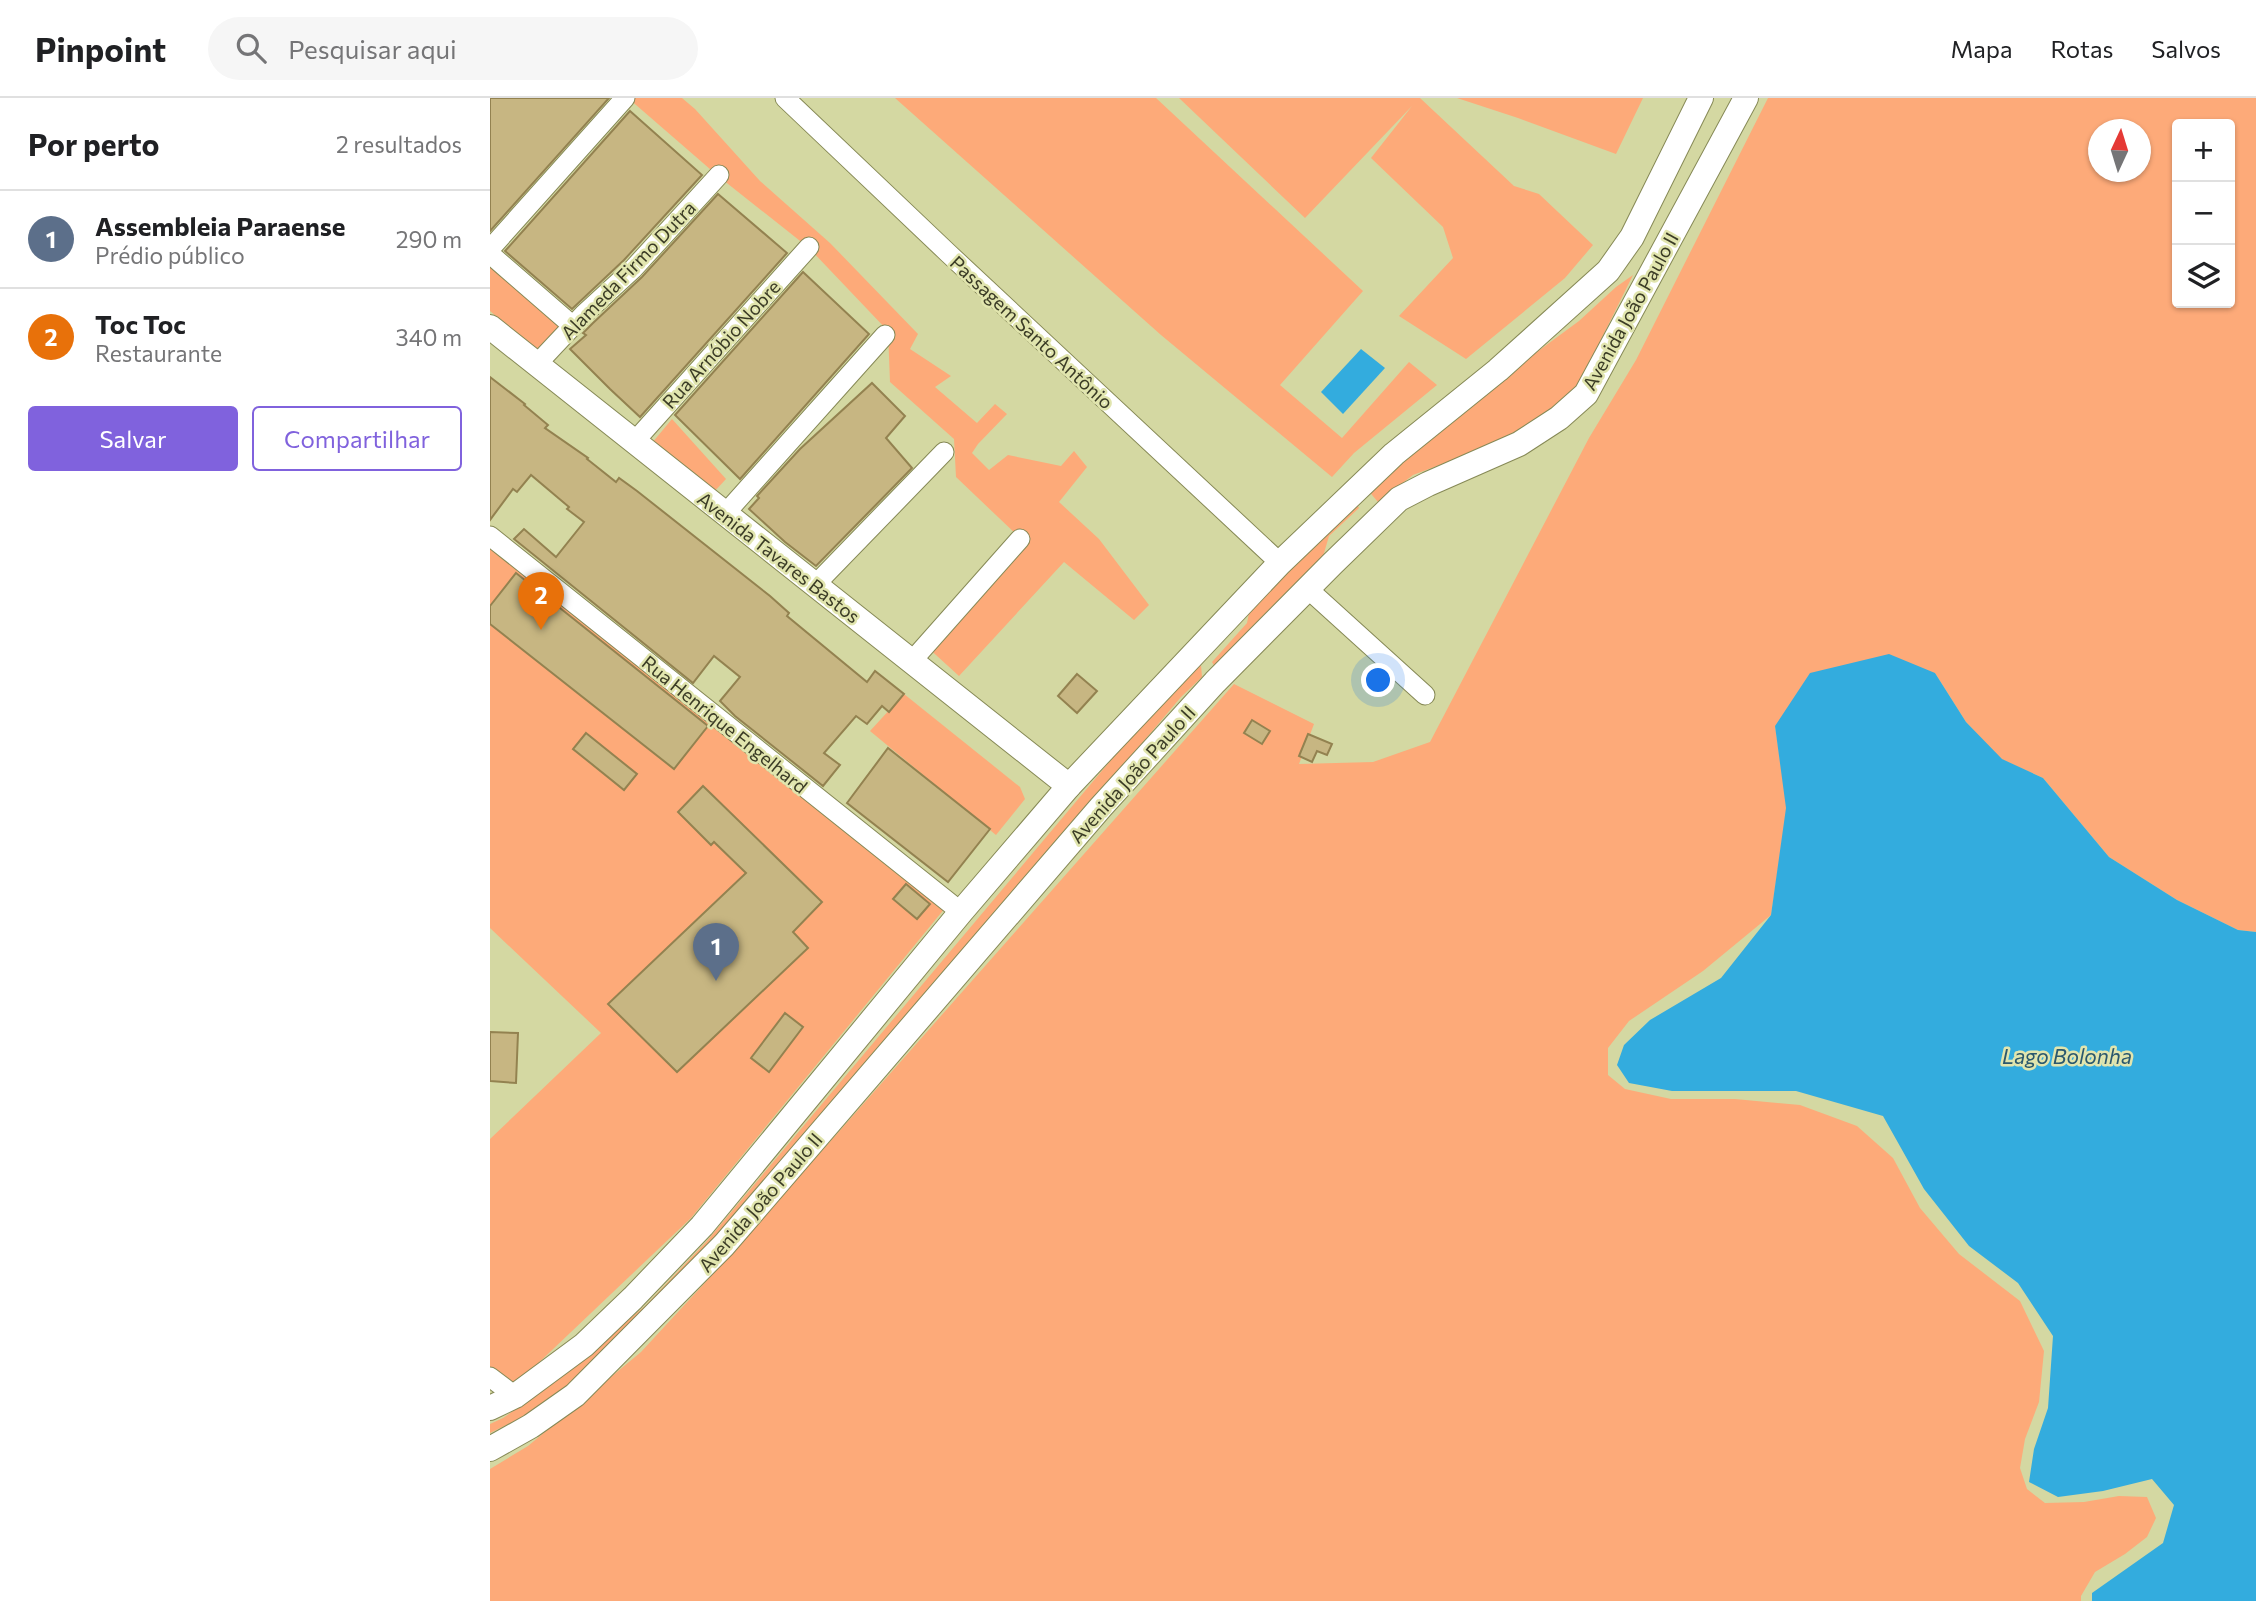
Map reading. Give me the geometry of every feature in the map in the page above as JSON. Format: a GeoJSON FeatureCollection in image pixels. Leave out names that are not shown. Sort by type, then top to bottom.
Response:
{"type":"FeatureCollection","features":[{"type":"Feature","properties":{"kind":"main road","name":"Avenida João Paulo II"},"geometry":{"type":"LineString","coordinates":[[490,1408],[515,1396],[584,1345],[702,1226],[961,912],[1069,786],[1280,563],[1395,454],[1499,370],[1608,271],[1632,237],[1702,98]]}},
{"type":"Feature","properties":{"kind":"main road","name":"Avenida João Paulo II"},"geometry":{"type":"LineString","coordinates":[[490,1449],[531,1426],[575,1395],[724,1245],[1101,807],[1215,682],[1399,499],[1519,444],[1559,418],[1586,394],[1746,98]]}},
{"type":"Feature","properties":{"kind":"main road","name":"Avenida Tavares Bastos"},"geometry":{"type":"LineString","coordinates":[[490,327],[1069,786]]}},
{"type":"Feature","properties":{"kind":"main road"},"geometry":{"type":"LineString","coordinates":[[1332,564],[1329,560],[1330,548],[1364,510],[1363,500],[1354,492]]}},
{"type":"Feature","properties":{"kind":"main road"},"geometry":{"type":"LineString","coordinates":[[1215,682],[1205,674],[1204,664],[1238,625],[1240,620],[1237,610]]}},
{"type":"Feature","properties":{"kind":"street"},"geometry":{"type":"LineString","coordinates":[[573,327],[490,252],[625,98]]}},
{"type":"Feature","properties":{"kind":"street","name":"Passagem Santo Antônio"},"geometry":{"type":"LineString","coordinates":[[785,98],[1280,563]]}},
{"type":"Feature","properties":{"kind":"street","name":"Alameda Firmo Dutra"},"geometry":{"type":"LineString","coordinates":[[537,364],[633,269],[719,175]]}},
{"type":"Feature","properties":{"kind":"street","name":"Rua Arnóbio Nobre"},"geometry":{"type":"LineString","coordinates":[[634,442],[809,247]]}},
{"type":"Feature","properties":{"kind":"street"},"geometry":{"type":"LineString","coordinates":[[724,514],[884,335]]}},
{"type":"Feature","properties":{"kind":"street"},"geometry":{"type":"LineString","coordinates":[[815,585],[944,453]]}},
{"type":"Feature","properties":{"kind":"street","name":"Rua Henrique Engelhard"},"geometry":{"type":"LineString","coordinates":[[490,536],[961,912]]}},
{"type":"Feature","properties":{"kind":"street"},"geometry":{"type":"LineString","coordinates":[[911,662],[1020,538]]}},
{"type":"Feature","properties":{"kind":"street"},"geometry":{"type":"LineString","coordinates":[[1308,589],[1425,695]]}},
{"type":"Feature","properties":{"kind":"street"},"geometry":{"type":"LineString","coordinates":[[490,1377],[515,1396]]}},
{"type":"Feature","properties":{"kind":"shaded area"},"geometry":{"type":"Polygon","coordinates":[[[628,98],[682,98],[760,181],[830,243],[918,334],[910,349],[951,376],[935,387],[977,423],[995,404],[1007,414],[972,453],[989,470],[1008,455],[1061,466],[1074,451],[1087,467],[1059,502],[1099,539],[1149,605],[1134,620],[1064,562],[959,676],[925,645],[1020,538],[956,477],[954,439],[890,382],[888,331],[809,248],[718,176],[628,98]]]}},
{"type":"Feature","properties":{"kind":"shaded area"},"geometry":{"type":"Polygon","coordinates":[[[895,98],[1156,98],[1363,291],[1280,385],[1342,438],[1409,362],[1437,385],[1354,453],[1332,477],[1161,335],[895,98]]]}},
{"type":"Feature","properties":{"kind":"shaded area"},"geometry":{"type":"Polygon","coordinates":[[[1179,98],[1420,98],[1514,186],[1539,194],[1593,245],[1565,278],[1466,359],[1399,316],[1453,258],[1443,227],[1371,158],[1412,106],[1305,218],[1179,98]]]}},
{"type":"Feature","properties":{"kind":"shaded area"},"geometry":{"type":"Polygon","coordinates":[[[1457,98],[1643,98],[1616,154],[1457,98]]]}},
{"type":"Feature","properties":{"kind":"shaded area"},"geometry":{"type":"Polygon","coordinates":[[[1768,98],[2256,98],[2256,932],[2238,930],[2177,900],[2109,857],[2043,778],[2001,759],[1966,722],[1935,673],[1775,726],[1787,808],[1771,915],[1703,971],[1629,1021],[1608,1048],[1608,1075],[1625,1089],[1671,1099],[1735,1099],[1800,1105],[1857,1126],[1893,1158],[1920,1208],[1959,1254],[2020,1301],[2044,1351],[2039,1402],[2025,1439],[2020,1468],[2027,1489],[2045,1503],[2084,1502],[2119,1496],[2147,1497],[2156,1518],[2147,1537],[2095,1572],[2081,1596],[2081,1601],[490,1601],[490,1469],[528,1446],[641,1352],[714,1273],[1234,684],[1314,724],[1299,764],[1373,762],[1430,742],[1589,438],[1636,360],[1768,98]]]}},
{"type":"Feature","properties":{"kind":"shaded area"},"geometry":{"type":"Polygon","coordinates":[[[490,261],[565,327],[538,351],[490,311],[490,261]]]}},
{"type":"Feature","properties":{"kind":"shaded area"},"geometry":{"type":"Polygon","coordinates":[[[1633,275],[1577,388],[1542,420],[1471,453],[1413,475],[1378,502],[1367,489],[1633,275]]]}},
{"type":"Feature","properties":{"kind":"shaded area"},"geometry":{"type":"Polygon","coordinates":[[[672,419],[726,479],[713,493],[652,443],[672,419]]]}},
{"type":"Feature","properties":{"kind":"shaded area"},"geometry":{"type":"Polygon","coordinates":[[[1354,499],[1359,508],[1329,536],[1322,560],[1216,669],[1212,662],[1247,623],[1251,603],[1354,499]]]}},
{"type":"Feature","properties":{"kind":"shaded area"},"geometry":{"type":"Polygon","coordinates":[[[490,537],[950,902],[691,1218],[510,1390],[490,1374],[490,1139],[601,1033],[490,928],[490,537]]]}},
{"type":"Feature","properties":{"kind":"shaded area"},"geometry":{"type":"Polygon","coordinates":[[[1201,665],[1202,677],[1181,697],[1038,861],[697,1266],[573,1382],[541,1408],[490,1433],[490,1424],[552,1384],[645,1306],[706,1242],[1132,735],[1181,679],[1201,665]]]}},
{"type":"Feature","properties":{"kind":"shaded area"},"geometry":{"type":"Polygon","coordinates":[[[904,694],[1020,787],[1025,799],[996,835],[870,731],[904,694]]]}},
{"type":"Feature","properties":{"kind":"water"},"geometry":{"type":"Polygon","coordinates":[[[1361,349],[1385,368],[1343,414],[1321,392],[1361,349]]]}},
{"type":"Feature","properties":{"kind":"water","name":"Lago Bolonha"},"geometry":{"type":"Polygon","coordinates":[[[1889,654],[1935,673],[1966,722],[2002,759],[2043,778],[2109,857],[2177,900],[2238,930],[2256,932],[2256,1601],[2092,1601],[2092,1593],[2163,1543],[2174,1505],[2152,1479],[2103,1491],[2058,1497],[2029,1482],[2034,1449],[2048,1408],[2053,1336],[2018,1283],[1969,1246],[1924,1189],[1883,1116],[1796,1091],[1672,1091],[1629,1083],[1617,1065],[1624,1045],[1650,1020],[1721,978],[1771,915],[1786,808],[1775,726],[1810,673],[1889,654]]]}},
{"type":"Feature","properties":{"kind":"building"},"geometry":{"type":"Polygon","coordinates":[[[490,98],[609,98],[490,231],[490,98]]]}},
{"type":"Feature","properties":{"kind":"building"},"geometry":{"type":"Polygon","coordinates":[[[630,111],[702,175],[624,260],[572,309],[505,251],[630,111]]]}},
{"type":"Feature","properties":{"kind":"building"},"geometry":{"type":"Polygon","coordinates":[[[718,194],[787,253],[640,417],[570,349],[586,335],[583,333],[642,277],[718,194]]]}},
{"type":"Feature","properties":{"kind":"building"},"geometry":{"type":"Polygon","coordinates":[[[803,272],[869,334],[740,479],[675,415],[803,272]]]}},
{"type":"Feature","properties":{"kind":"building"},"geometry":{"type":"Polygon","coordinates":[[[490,377],[548,425],[545,428],[588,458],[616,482],[619,478],[637,491],[770,596],[789,613],[787,616],[867,682],[875,671],[904,694],[889,712],[882,706],[867,724],[856,716],[824,753],[840,765],[823,786],[720,701],[740,677],[714,656],[693,683],[514,539],[524,529],[556,557],[584,522],[531,475],[517,492],[513,489],[490,520],[490,377]]]}},
{"type":"Feature","properties":{"kind":"building"},"geometry":{"type":"Polygon","coordinates":[[[872,383],[905,416],[886,438],[912,468],[816,566],[749,509],[759,498],[757,496],[800,449],[872,383]]]}},
{"type":"Feature","properties":{"kind":"building"},"geometry":{"type":"Polygon","coordinates":[[[516,573],[708,726],[674,769],[490,624],[490,606],[516,573]]]}},
{"type":"Feature","properties":{"kind":"building"},"geometry":{"type":"Polygon","coordinates":[[[1077,674],[1097,691],[1077,713],[1058,696],[1077,674]]]}},
{"type":"Feature","properties":{"kind":"building"},"geometry":{"type":"Polygon","coordinates":[[[1252,720],[1270,731],[1262,744],[1244,733],[1252,720]]]}},
{"type":"Feature","properties":{"kind":"building"},"geometry":{"type":"Polygon","coordinates":[[[586,733],[637,774],[624,790],[573,749],[586,733]]]}},
{"type":"Feature","properties":{"kind":"building"},"geometry":{"type":"Polygon","coordinates":[[[1308,734],[1332,744],[1327,755],[1317,751],[1312,762],[1299,756],[1308,734]]]}},
{"type":"Feature","properties":{"kind":"building"},"geometry":{"type":"Polygon","coordinates":[[[888,748],[990,829],[948,882],[847,803],[888,748]]]}},
{"type":"Feature","properties":{"kind":"building"},"geometry":{"type":"Polygon","coordinates":[[[703,786],[822,902],[793,932],[808,948],[677,1072],[608,1004],[746,873],[714,842],[711,845],[678,812],[703,786]]]}},
{"type":"Feature","properties":{"kind":"building"},"geometry":{"type":"Polygon","coordinates":[[[906,884],[930,904],[917,919],[893,899],[906,884]]]}},
{"type":"Feature","properties":{"kind":"building"},"geometry":{"type":"Polygon","coordinates":[[[785,1013],[803,1027],[769,1072],[751,1058],[785,1013]]]}},
{"type":"Feature","properties":{"kind":"building"},"geometry":{"type":"Polygon","coordinates":[[[490,1032],[518,1033],[516,1083],[490,1081],[490,1032]]]}},
{"type":"Feature","properties":{"kind":"place","name":"Toc Toc"},"geometry":{"type":"Point","coordinates":[541,630]}},
{"type":"Feature","properties":{"kind":"place","name":"Assembleia Paraense"},"geometry":{"type":"Point","coordinates":[716,981]}}]}
